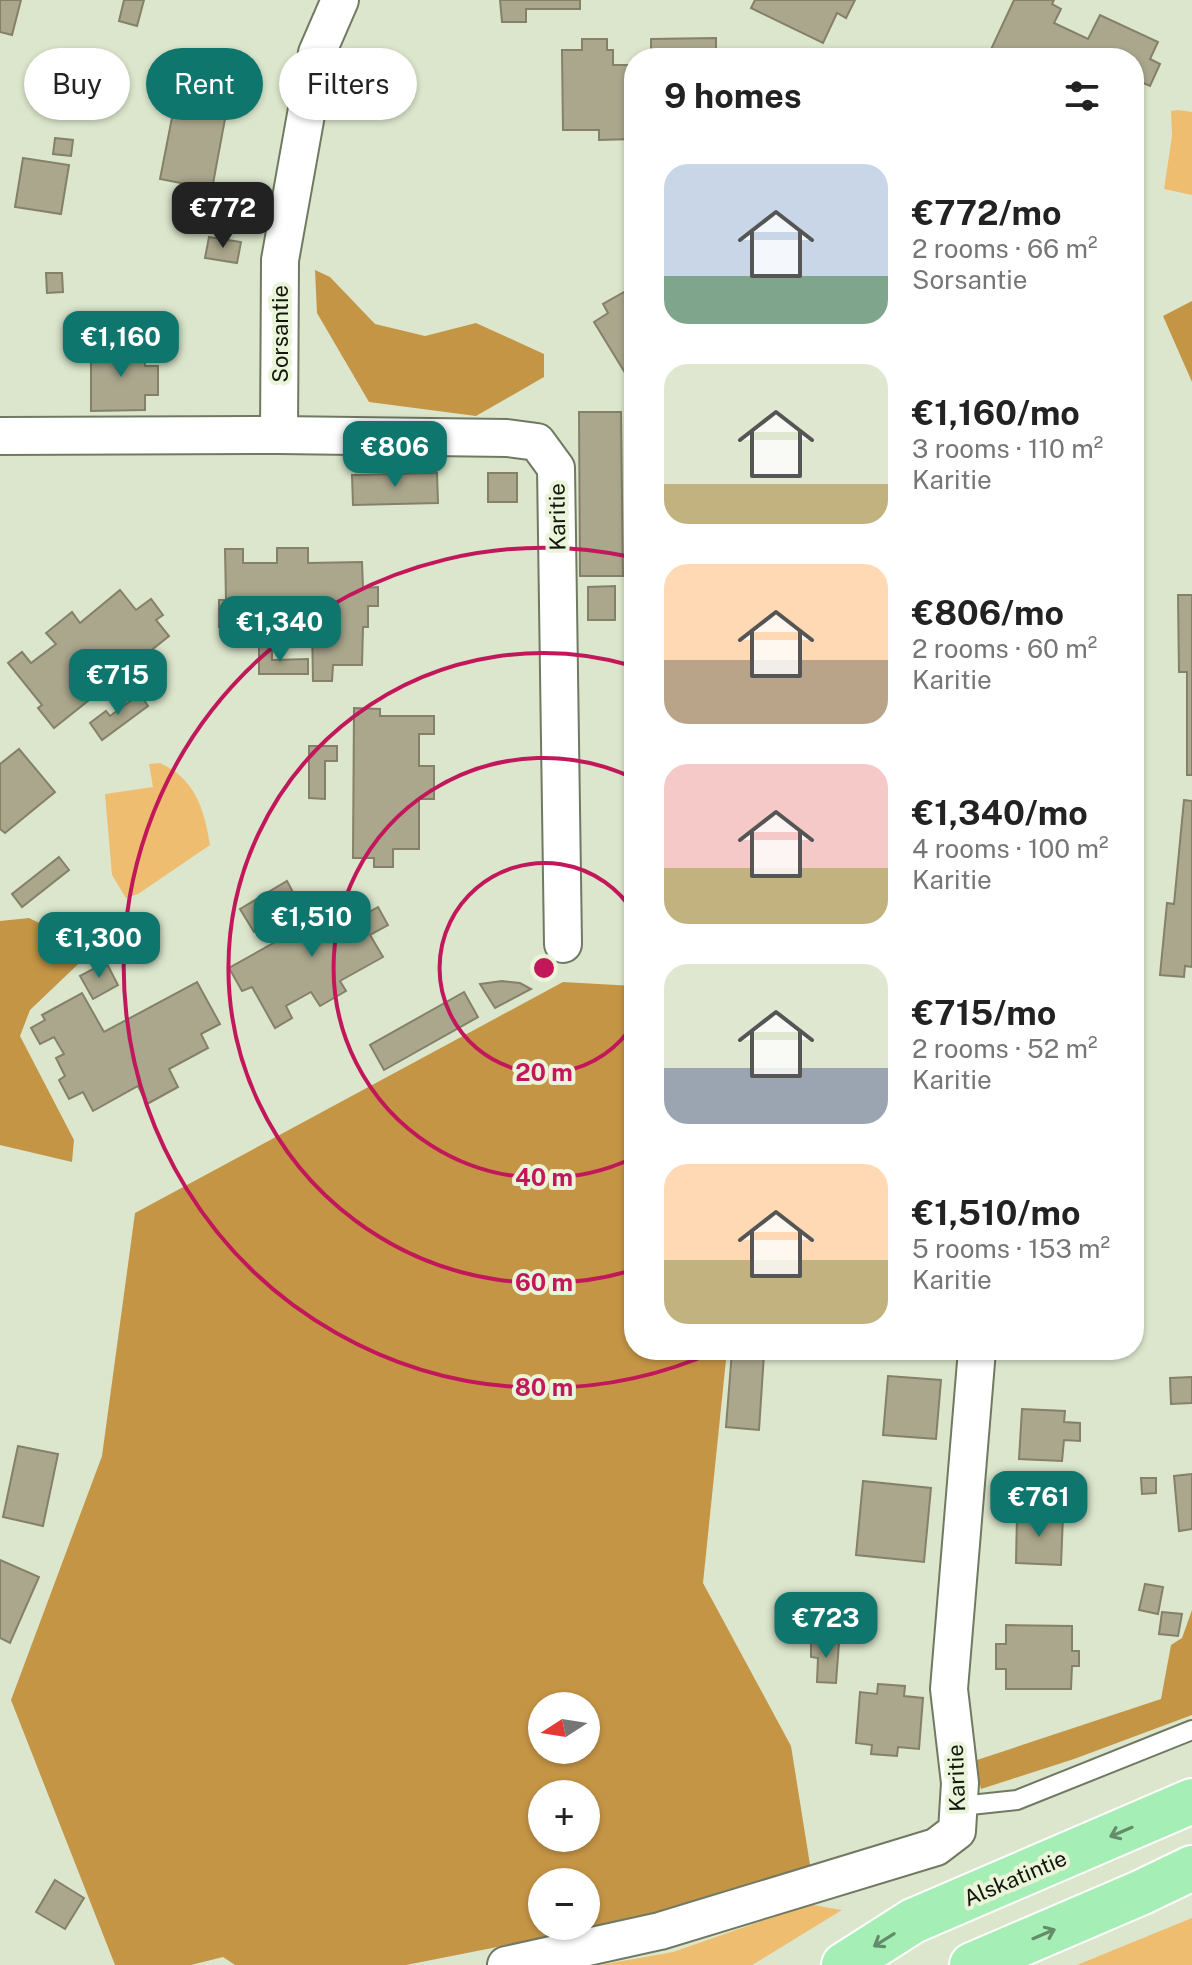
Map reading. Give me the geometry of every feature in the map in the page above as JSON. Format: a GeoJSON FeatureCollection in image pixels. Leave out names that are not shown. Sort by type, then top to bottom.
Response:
{"type":"FeatureCollection","features":[{"type":"Feature","properties":{"kind":"main road","name":"Alskatintie"},"geometry":{"type":"LineString","coordinates":[[844,1965],[913,1921],[1192,1801]]}},
{"type":"Feature","properties":{"kind":"main road"},"geometry":{"type":"LineString","coordinates":[[972,1965],[1192,1868]]}},
{"type":"Feature","properties":{"kind":"street","name":"Sorsantie"},"geometry":{"type":"LineString","coordinates":[[279,435],[280,260],[317,53],[340,0]]}},
{"type":"Feature","properties":{"kind":"street","name":"Karitie"},"geometry":{"type":"LineString","coordinates":[[0,436],[279,435],[507,438],[537,442],[556,468],[563,944]]}},
{"type":"Feature","properties":{"kind":"street","name":"Karitie"},"geometry":{"type":"LineString","coordinates":[[506,1965],[660,1931],[936,1847],[957,1831],[961,1806],[960,1783],[949,1689],[976,1360]]}},
{"type":"Feature","properties":{"kind":"lane"},"geometry":{"type":"LineString","coordinates":[[961,1806],[1017,1800],[1192,1730]]}},
{"type":"Feature","properties":{"kind":"shaded area"},"geometry":{"type":"Polygon","coordinates":[[[1171,111],[1192,112],[1192,195],[1164,189],[1172,136],[1171,111]]]}},
{"type":"Feature","properties":{"kind":"shaded area"},"geometry":{"type":"Polygon","coordinates":[[[315,270],[330,277],[375,324],[425,336],[476,323],[544,354],[544,377],[476,416],[369,402],[317,313],[315,270]]]}},
{"type":"Feature","properties":{"kind":"shaded area"},"geometry":{"type":"Polygon","coordinates":[[[1192,301],[1192,382],[1163,316],[1192,301]]]}},
{"type":"Feature","properties":{"kind":"shaded area"},"geometry":{"type":"Polygon","coordinates":[[[160,763],[190,786],[201,807],[210,845],[138,894],[126,898],[112,875],[105,794],[153,787],[149,764],[160,763]]]}},
{"type":"Feature","properties":{"kind":"shaded area"},"geometry":{"type":"Polygon","coordinates":[[[29,918],[94,949],[30,1010],[20,1036],[74,1140],[72,1162],[0,1145],[0,921],[29,918]]]}},
{"type":"Feature","properties":{"kind":"shaded area"},"geometry":{"type":"Polygon","coordinates":[[[563,982],[624,985],[624,1360],[726,1360],[703,1583],[791,1746],[811,1871],[660,1915],[600,1927],[600,1868],[528,1868],[528,1940],[533,1940],[406,1965],[235,1965],[223,1957],[191,1965],[115,1965],[11,1700],[102,1456],[135,1213],[563,982]]]}},
{"type":"Feature","properties":{"kind":"shaded area"},"geometry":{"type":"Polygon","coordinates":[[[1192,1610],[1192,1715],[1074,1759],[981,1789],[974,1761],[1161,1699],[1171,1645],[1182,1638],[1192,1610]]]}},
{"type":"Feature","properties":{"kind":"shaded area"},"geometry":{"type":"Polygon","coordinates":[[[801,1903],[842,1910],[752,1965],[600,1965],[673,1952],[773,1917],[801,1903]]]}},
{"type":"Feature","properties":{"kind":"shaded area"},"geometry":{"type":"Polygon","coordinates":[[[1192,1918],[1192,1965],[1077,1965],[1192,1918]]]}},
{"type":"Feature","properties":{"kind":"building"},"geometry":{"type":"Polygon","coordinates":[[[0,0],[21,0],[12,35],[0,32],[0,0]]]}},
{"type":"Feature","properties":{"kind":"building"},"geometry":{"type":"Polygon","coordinates":[[[124,0],[144,0],[137,26],[119,21],[124,0]]]}},
{"type":"Feature","properties":{"kind":"building"},"geometry":{"type":"Polygon","coordinates":[[[500,0],[580,0],[580,9],[526,9],[526,22],[502,22],[500,0]]]}},
{"type":"Feature","properties":{"kind":"building"},"geometry":{"type":"Polygon","coordinates":[[[755,0],[855,0],[846,18],[837,13],[823,43],[751,8],[755,0]]]}},
{"type":"Feature","properties":{"kind":"building"},"geometry":{"type":"Polygon","coordinates":[[[1014,0],[1054,0],[1052,4],[1061,9],[1054,23],[1088,39],[1100,15],[1158,42],[1150,59],[1160,64],[1150,86],[1144,83],[1144,48],[992,48],[1014,0]]]}},
{"type":"Feature","properties":{"kind":"building"},"geometry":{"type":"Polygon","coordinates":[[[716,38],[716,48],[651,48],[651,39],[716,38]]]}},
{"type":"Feature","properties":{"kind":"building"},"geometry":{"type":"Polygon","coordinates":[[[582,39],[607,39],[607,50],[613,50],[613,65],[624,65],[624,139],[599,140],[599,130],[563,130],[562,50],[582,50],[582,39]]]}},
{"type":"Feature","properties":{"kind":"building"},"geometry":{"type":"Polygon","coordinates":[[[172,120],[225,120],[212,189],[160,179],[172,120]]]}},
{"type":"Feature","properties":{"kind":"building"},"geometry":{"type":"Polygon","coordinates":[[[55,138],[73,140],[71,156],[53,154],[55,138]]]}},
{"type":"Feature","properties":{"kind":"building"},"geometry":{"type":"Polygon","coordinates":[[[23,158],[69,165],[61,214],[15,207],[23,158]]]}},
{"type":"Feature","properties":{"kind":"building"},"geometry":{"type":"Polygon","coordinates":[[[209,237],[241,242],[237,263],[205,258],[209,237]]]}},
{"type":"Feature","properties":{"kind":"building"},"geometry":{"type":"Polygon","coordinates":[[[46,273],[62,273],[63,292],[47,293],[46,273]]]}},
{"type":"Feature","properties":{"kind":"building"},"geometry":{"type":"Polygon","coordinates":[[[624,292],[624,371],[594,322],[608,313],[603,304],[624,292]]]}},
{"type":"Feature","properties":{"kind":"building"},"geometry":{"type":"Polygon","coordinates":[[[91,348],[144,348],[145,366],[158,366],[158,395],[145,395],[145,410],[91,411],[91,348]]]}},
{"type":"Feature","properties":{"kind":"building"},"geometry":{"type":"Polygon","coordinates":[[[579,412],[621,412],[623,576],[580,576],[579,412]]]}},
{"type":"Feature","properties":{"kind":"building"},"geometry":{"type":"Polygon","coordinates":[[[437,473],[438,503],[353,505],[352,475],[437,473]]]}},
{"type":"Feature","properties":{"kind":"building"},"geometry":{"type":"Polygon","coordinates":[[[488,473],[517,473],[517,502],[488,502],[488,473]]]}},
{"type":"Feature","properties":{"kind":"building"},"geometry":{"type":"Polygon","coordinates":[[[277,548],[308,548],[308,563],[362,562],[363,588],[378,587],[378,606],[368,606],[368,627],[363,627],[362,665],[333,665],[332,681],[313,681],[312,627],[219,627],[219,600],[226,600],[225,549],[243,549],[243,563],[277,563],[277,548]]]}},
{"type":"Feature","properties":{"kind":"building"},"geometry":{"type":"Polygon","coordinates":[[[615,586],[615,620],[588,620],[588,587],[615,586]]]}},
{"type":"Feature","properties":{"kind":"building"},"geometry":{"type":"Polygon","coordinates":[[[120,590],[136,610],[151,599],[163,615],[156,620],[169,636],[54,728],[38,708],[42,705],[8,663],[22,652],[31,663],[56,644],[46,633],[72,612],[80,623],[120,590]]]}},
{"type":"Feature","properties":{"kind":"building"},"geometry":{"type":"Polygon","coordinates":[[[1178,595],[1192,595],[1192,775],[1187,775],[1187,672],[1179,672],[1178,595]]]}},
{"type":"Feature","properties":{"kind":"building"},"geometry":{"type":"Polygon","coordinates":[[[259,646],[272,646],[272,660],[308,659],[308,674],[259,674],[259,646]]]}},
{"type":"Feature","properties":{"kind":"building"},"geometry":{"type":"Polygon","coordinates":[[[140,694],[148,706],[102,740],[90,723],[106,711],[110,716],[140,694]]]}},
{"type":"Feature","properties":{"kind":"building"},"geometry":{"type":"Polygon","coordinates":[[[354,708],[380,709],[380,716],[434,716],[434,734],[419,734],[419,766],[434,766],[434,799],[419,799],[419,849],[393,849],[393,867],[374,867],[374,858],[353,858],[354,708]]]}},
{"type":"Feature","properties":{"kind":"building"},"geometry":{"type":"Polygon","coordinates":[[[309,746],[337,746],[337,761],[325,761],[325,799],[309,798],[309,746]]]}},
{"type":"Feature","properties":{"kind":"building"},"geometry":{"type":"Polygon","coordinates":[[[19,749],[55,792],[5,833],[0,829],[0,764],[19,749]]]}},
{"type":"Feature","properties":{"kind":"building"},"geometry":{"type":"Polygon","coordinates":[[[1184,800],[1192,801],[1192,967],[1185,966],[1184,977],[1160,975],[1167,903],[1174,904],[1184,800]]]}},
{"type":"Feature","properties":{"kind":"building"},"geometry":{"type":"Polygon","coordinates":[[[59,857],[69,870],[22,907],[12,894],[59,857]]]}},
{"type":"Feature","properties":{"kind":"building"},"geometry":{"type":"Polygon","coordinates":[[[287,881],[294,894],[263,912],[270,923],[254,932],[240,909],[287,881]]]}},
{"type":"Feature","properties":{"kind":"building"},"geometry":{"type":"Polygon","coordinates":[[[359,895],[369,912],[378,907],[388,925],[370,935],[383,957],[340,981],[346,991],[320,1006],[311,992],[286,1006],[292,1018],[275,1028],[252,987],[242,991],[229,968],[359,895]]]}},
{"type":"Feature","properties":{"kind":"building"},"geometry":{"type":"Polygon","coordinates":[[[106,962],[118,985],[93,999],[80,976],[106,962]]]}},
{"type":"Feature","properties":{"kind":"building"},"geometry":{"type":"Polygon","coordinates":[[[502,981],[520,983],[531,989],[495,1008],[480,984],[502,981]]]}},
{"type":"Feature","properties":{"kind":"building"},"geometry":{"type":"Polygon","coordinates":[[[197,982],[220,1024],[201,1034],[208,1048],[169,1069],[178,1087],[147,1104],[138,1086],[93,1111],[83,1092],[69,1099],[59,1080],[65,1076],[56,1058],[64,1054],[54,1037],[40,1044],[31,1028],[45,1020],[42,1015],[82,993],[104,1032],[197,982]]]}},
{"type":"Feature","properties":{"kind":"building"},"geometry":{"type":"Polygon","coordinates":[[[464,992],[478,1017],[384,1070],[370,1045],[464,992]]]}},
{"type":"Feature","properties":{"kind":"building"},"geometry":{"type":"Polygon","coordinates":[[[731,1360],[764,1360],[759,1430],[726,1427],[731,1360]]]}},
{"type":"Feature","properties":{"kind":"building"},"geometry":{"type":"Polygon","coordinates":[[[888,1376],[941,1380],[936,1439],[883,1435],[888,1376]]]}},
{"type":"Feature","properties":{"kind":"building"},"geometry":{"type":"Polygon","coordinates":[[[1192,1377],[1192,1403],[1171,1404],[1170,1378],[1192,1377]]]}},
{"type":"Feature","properties":{"kind":"building"},"geometry":{"type":"Polygon","coordinates":[[[1022,1409],[1065,1411],[1064,1422],[1080,1423],[1080,1441],[1064,1440],[1062,1461],[1019,1459],[1022,1409]]]}},
{"type":"Feature","properties":{"kind":"building"},"geometry":{"type":"Polygon","coordinates":[[[18,1446],[58,1454],[43,1526],[3,1517],[18,1446]]]}},
{"type":"Feature","properties":{"kind":"building"},"geometry":{"type":"Polygon","coordinates":[[[1192,1474],[1192,1529],[1179,1531],[1174,1476],[1192,1474]]]}},
{"type":"Feature","properties":{"kind":"building"},"geometry":{"type":"Polygon","coordinates":[[[1141,1478],[1156,1478],[1156,1493],[1142,1494],[1141,1478]]]}},
{"type":"Feature","properties":{"kind":"building"},"geometry":{"type":"Polygon","coordinates":[[[863,1481],[931,1488],[924,1562],[856,1555],[863,1481]]]}},
{"type":"Feature","properties":{"kind":"building"},"geometry":{"type":"Polygon","coordinates":[[[1017,1514],[1063,1516],[1061,1565],[1016,1563],[1017,1514]]]}},
{"type":"Feature","properties":{"kind":"building"},"geometry":{"type":"Polygon","coordinates":[[[0,1560],[39,1577],[10,1643],[0,1638],[0,1560]]]}},
{"type":"Feature","properties":{"kind":"building"},"geometry":{"type":"Polygon","coordinates":[[[1145,1584],[1163,1587],[1158,1614],[1139,1610],[1145,1584]]]}},
{"type":"Feature","properties":{"kind":"building"},"geometry":{"type":"Polygon","coordinates":[[[1162,1612],[1182,1614],[1178,1636],[1159,1634],[1162,1612]]]}},
{"type":"Feature","properties":{"kind":"building"},"geometry":{"type":"Polygon","coordinates":[[[1006,1625],[1072,1626],[1072,1651],[1079,1651],[1079,1666],[1072,1666],[1071,1689],[1006,1689],[1006,1669],[996,1669],[996,1644],[1006,1644],[1006,1625]]]}},
{"type":"Feature","properties":{"kind":"building"},"geometry":{"type":"Polygon","coordinates":[[[811,1641],[839,1643],[836,1683],[817,1682],[818,1658],[811,1657],[811,1641]]]}},
{"type":"Feature","properties":{"kind":"building"},"geometry":{"type":"Polygon","coordinates":[[[878,1684],[905,1686],[904,1696],[923,1698],[919,1749],[898,1747],[897,1756],[871,1754],[872,1745],[856,1743],[860,1692],[877,1694],[878,1684]]]}},
{"type":"Feature","properties":{"kind":"building"},"geometry":{"type":"Polygon","coordinates":[[[55,1880],[84,1898],[65,1929],[36,1912],[55,1880]]]}}]}
